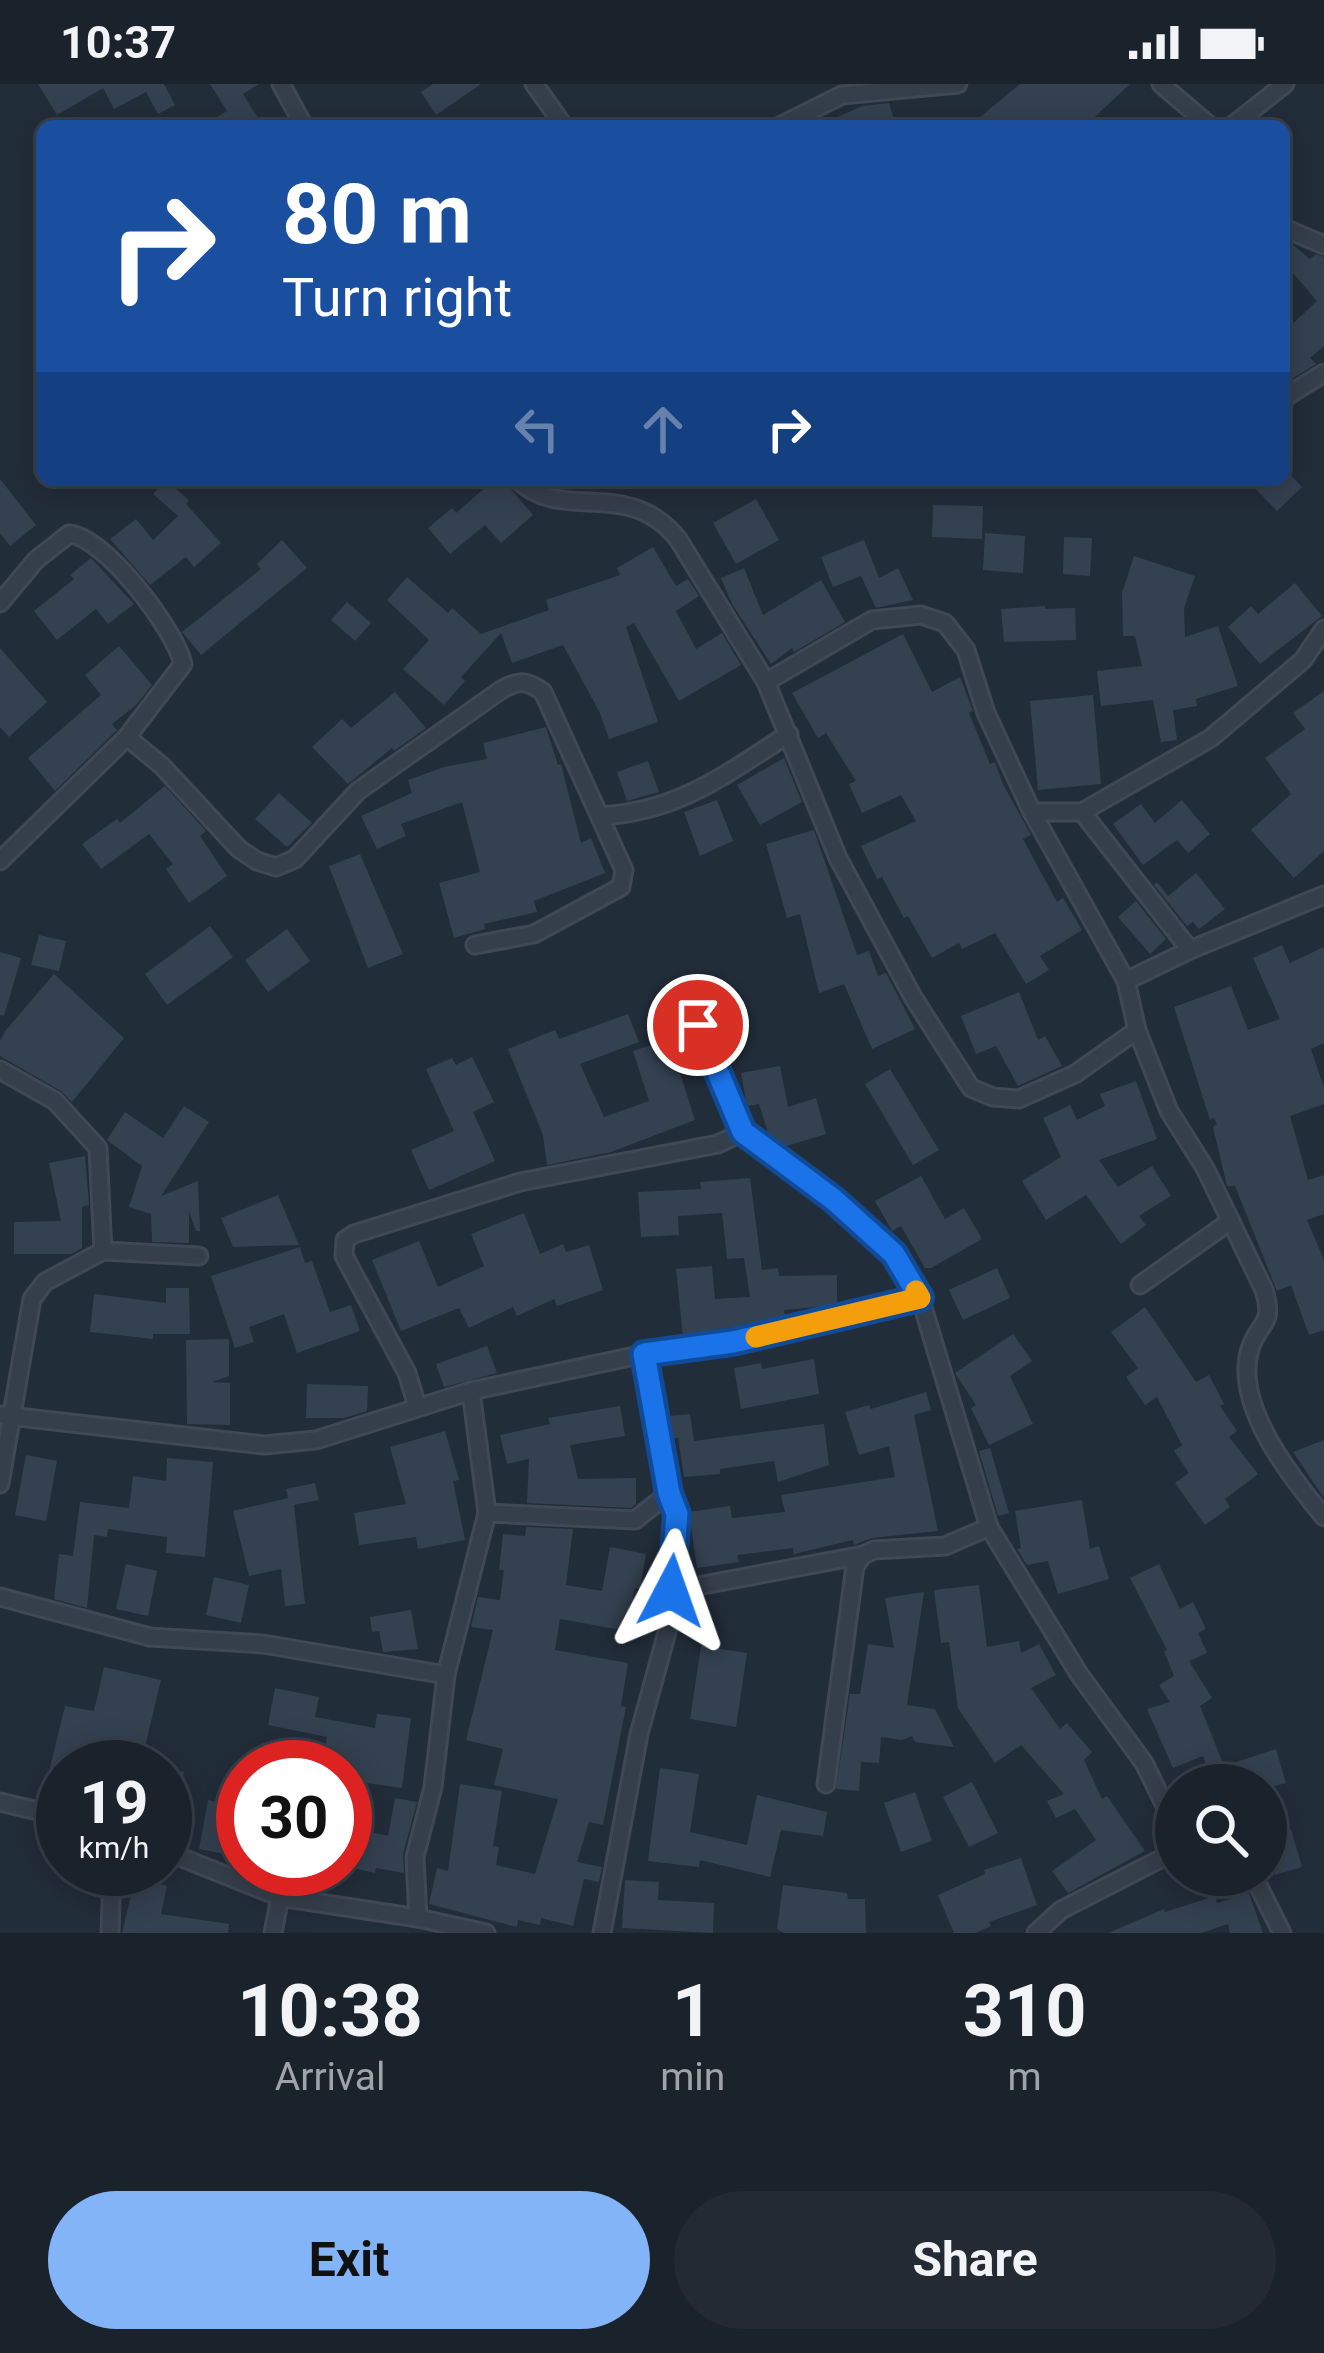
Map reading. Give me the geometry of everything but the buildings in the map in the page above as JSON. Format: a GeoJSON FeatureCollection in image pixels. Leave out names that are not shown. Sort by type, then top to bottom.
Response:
{"type":"FeatureCollection","features":[{"type":"Feature","properties":{"kind":"street"},"geometry":{"type":"LineString","coordinates":[[281,84],[301,120]]}},
{"type":"Feature","properties":{"kind":"street"},"geometry":{"type":"LineString","coordinates":[[534,84],[561,120]]}},
{"type":"Feature","properties":{"kind":"street"},"geometry":{"type":"LineString","coordinates":[[792,120],[842,95],[958,84]]}},
{"type":"Feature","properties":{"kind":"street"},"geometry":{"type":"LineString","coordinates":[[1161,84],[1203,120]]}},
{"type":"Feature","properties":{"kind":"street"},"geometry":{"type":"LineString","coordinates":[[1240,120],[1285,84]]}},
{"type":"Feature","properties":{"kind":"street"},"geometry":{"type":"LineString","coordinates":[[1290,231],[1324,245]]}},
{"type":"Feature","properties":{"kind":"street"},"geometry":{"type":"LineString","coordinates":[[1290,394],[1324,373]]}},
{"type":"Feature","properties":{"kind":"street"},"geometry":{"type":"LineString","coordinates":[[524,486],[562,500],[637,506],[661,518],[766,682],[838,858],[914,997],[971,1088],[993,1097],[1019,1099],[1075,1074],[1137,1030]]}},
{"type":"Feature","properties":{"kind":"street"},"geometry":{"type":"LineString","coordinates":[[0,603],[35,560],[69,534],[82,535],[97,545],[179,646],[183,664],[127,737],[0,861]]}},
{"type":"Feature","properties":{"kind":"street"},"geometry":{"type":"LineString","coordinates":[[766,682],[872,620],[921,615],[946,623],[966,650],[986,713],[1032,812],[1126,981],[1137,1030],[1168,1111],[1205,1168],[1264,1290],[1270,1310],[1266,1326],[1251,1345],[1247,1372],[1266,1436],[1324,1517]]}},
{"type":"Feature","properties":{"kind":"street"},"geometry":{"type":"LineString","coordinates":[[1032,812],[1082,812],[1210,738],[1303,659],[1324,629]]}},
{"type":"Feature","properties":{"kind":"street"},"geometry":{"type":"LineString","coordinates":[[127,737],[162,766],[239,849],[257,861],[277,866],[295,859],[358,791],[501,690],[514,682],[529,682],[543,692],[601,816],[624,870],[621,887],[534,934],[475,945]]}},
{"type":"Feature","properties":{"kind":"street"},"geometry":{"type":"LineString","coordinates":[[601,816],[644,813],[698,792],[789,734]]}},
{"type":"Feature","properties":{"kind":"street"},"geometry":{"type":"LineString","coordinates":[[1082,812],[1190,950]]}},
{"type":"Feature","properties":{"kind":"street"},"geometry":{"type":"LineString","coordinates":[[1126,981],[1324,896]]}},
{"type":"Feature","properties":{"kind":"street"},"geometry":{"type":"LineString","coordinates":[[698,1025],[743,1132],[833,1199],[894,1254],[920,1298],[989,1527],[1078,1674],[1144,1763],[1155,1785]]}},
{"type":"Feature","properties":{"kind":"street"},"geometry":{"type":"LineString","coordinates":[[0,1070],[55,1101],[98,1148],[103,1251]]}},
{"type":"Feature","properties":{"kind":"street"},"geometry":{"type":"LineString","coordinates":[[417,1406],[407,1373],[344,1256],[345,1240],[520,1182],[718,1144],[743,1132]]}},
{"type":"Feature","properties":{"kind":"street"},"geometry":{"type":"LineString","coordinates":[[1140,1285],[1229,1222]]}},
{"type":"Feature","properties":{"kind":"street"},"geometry":{"type":"LineString","coordinates":[[0,1484],[4,1416],[32,1300],[45,1282],[103,1251],[199,1256]]}},
{"type":"Feature","properties":{"kind":"street"},"geometry":{"type":"LineString","coordinates":[[4,1416],[264,1445],[316,1440],[471,1391],[644,1354],[733,1342],[920,1298]]}},
{"type":"Feature","properties":{"kind":"street"},"geometry":{"type":"LineString","coordinates":[[602,1933],[639,1734],[669,1625],[677,1514],[644,1354]]}},
{"type":"Feature","properties":{"kind":"street"},"geometry":{"type":"LineString","coordinates":[[418,1918],[415,1857],[433,1787],[446,1676],[487,1514],[471,1391]]}},
{"type":"Feature","properties":{"kind":"street"},"geometry":{"type":"LineString","coordinates":[[487,1514],[634,1520],[669,1493]]}},
{"type":"Feature","properties":{"kind":"street"},"geometry":{"type":"LineString","coordinates":[[671,1591],[874,1550],[945,1546],[989,1527]]}},
{"type":"Feature","properties":{"kind":"street"},"geometry":{"type":"LineString","coordinates":[[826,1784],[848,1607],[855,1566],[863,1555]]}},
{"type":"Feature","properties":{"kind":"street"},"geometry":{"type":"LineString","coordinates":[[0,1597],[150,1637],[263,1645],[446,1676]]}},
{"type":"Feature","properties":{"kind":"street"},"geometry":{"type":"LineString","coordinates":[[0,1802],[36,1811]]}},
{"type":"Feature","properties":{"kind":"street"},"geometry":{"type":"LineString","coordinates":[[192,1862],[280,1898],[486,1933]]}},
{"type":"Feature","properties":{"kind":"street"},"geometry":{"type":"LineString","coordinates":[[1036,1933],[1061,1910],[1155,1862]]}},
{"type":"Feature","properties":{"kind":"street"},"geometry":{"type":"LineString","coordinates":[[110,1933],[111,1896]]}},
{"type":"Feature","properties":{"kind":"street"},"geometry":{"type":"LineString","coordinates":[[1264,1896],[1282,1933]]}},
{"type":"Feature","properties":{"kind":"street"},"geometry":{"type":"LineString","coordinates":[[273,1933],[280,1898]]}},
{"type":"Feature","properties":{"kind":"slow traffic"},"geometry":{"type":"LineString","coordinates":[[756,1337],[920,1298],[916,1291]]}},
{"type":"Feature","properties":{"kind":"route"},"geometry":{"type":"LineString","coordinates":[[671,1591],[677,1514],[644,1354],[733,1342],[920,1298],[894,1254],[833,1199],[743,1132],[698,1025]]}}]}
